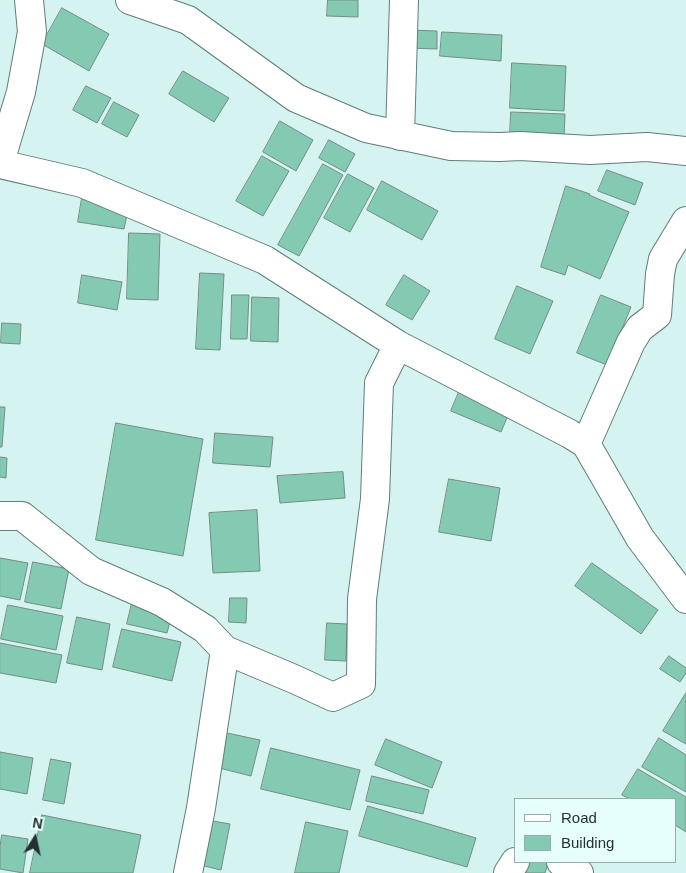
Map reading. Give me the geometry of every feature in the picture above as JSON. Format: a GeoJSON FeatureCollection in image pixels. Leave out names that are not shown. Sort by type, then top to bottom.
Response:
{"type":"FeatureCollection","features":[{"type":"Feature","properties":{"kind":"street"},"geometry":{"type":"LineString","coordinates":[[29,0],[32,32],[21,92],[1,158],[82,183],[265,260],[398,344],[586,444],[640,538],[686,599]]}},
{"type":"Feature","properties":{"kind":"street"},"geometry":{"type":"LineString","coordinates":[[130,0],[188,20],[296,98],[366,128],[451,146],[500,148],[520,146],[590,150],[648,147],[686,151]]}},
{"type":"Feature","properties":{"kind":"street"},"geometry":{"type":"LineString","coordinates":[[400,136],[404,0]]}},
{"type":"Feature","properties":{"kind":"street"},"geometry":{"type":"LineString","coordinates":[[586,444],[631,342],[640,328],[656,315],[663,259],[686,221]]}},
{"type":"Feature","properties":{"kind":"street"},"geometry":{"type":"LineString","coordinates":[[0,516],[22,516],[91,571],[162,602],[205,628],[225,650],[294,678],[333,697],[361,684],[362,599],[375,499],[379,384],[398,344]]}},
{"type":"Feature","properties":{"kind":"street"},"geometry":{"type":"LineString","coordinates":[[188,873],[201,808],[225,650]]}},
{"type":"Feature","properties":{"kind":"street"},"geometry":{"type":"LineString","coordinates":[[563,863],[579,873]]}},
{"type":"Feature","properties":{"kind":"building"},"geometry":{"type":"Polygon","coordinates":[[[328,0],[358,0],[358,17],[327,16],[328,0]]]}},
{"type":"Feature","properties":{"kind":"building"},"geometry":{"type":"Polygon","coordinates":[[[62,8],[109,34],[89,71],[42,44],[62,8]]]}},
{"type":"Feature","properties":{"kind":"building"},"geometry":{"type":"Polygon","coordinates":[[[409,30],[437,31],[437,49],[408,48],[409,30]]]}},
{"type":"Feature","properties":{"kind":"building"},"geometry":{"type":"Polygon","coordinates":[[[442,32],[502,35],[501,61],[440,56],[442,32]]]}},
{"type":"Feature","properties":{"kind":"building"},"geometry":{"type":"Polygon","coordinates":[[[512,63],[566,66],[564,111],[510,108],[512,63]]]}},
{"type":"Feature","properties":{"kind":"building"},"geometry":{"type":"Polygon","coordinates":[[[183,71],[229,98],[214,122],[169,94],[183,71]]]}},
{"type":"Feature","properties":{"kind":"building"},"geometry":{"type":"Polygon","coordinates":[[[86,86],[111,98],[97,123],[73,110],[86,86]]]}},
{"type":"Feature","properties":{"kind":"building"},"geometry":{"type":"Polygon","coordinates":[[[114,102],[139,115],[127,137],[102,124],[114,102]]]}},
{"type":"Feature","properties":{"kind":"building"},"geometry":{"type":"Polygon","coordinates":[[[511,112],[565,114],[564,138],[510,136],[511,112]]]}},
{"type":"Feature","properties":{"kind":"building"},"geometry":{"type":"Polygon","coordinates":[[[280,121],[313,140],[296,171],[263,152],[280,121]]]}},
{"type":"Feature","properties":{"kind":"building"},"geometry":{"type":"Polygon","coordinates":[[[329,140],[355,154],[345,172],[319,158],[329,140]]]}},
{"type":"Feature","properties":{"kind":"building"},"geometry":{"type":"Polygon","coordinates":[[[262,156],[289,171],[263,216],[236,201],[262,156]]]}},
{"type":"Feature","properties":{"kind":"building"},"geometry":{"type":"Polygon","coordinates":[[[323,164],[343,175],[299,256],[278,245],[323,164]]]}},
{"type":"Feature","properties":{"kind":"building"},"geometry":{"type":"Polygon","coordinates":[[[607,170],[643,183],[635,205],[598,191],[607,170]]]}},
{"type":"Feature","properties":{"kind":"building"},"geometry":{"type":"Polygon","coordinates":[[[348,174],[374,188],[350,232],[324,218],[348,174]]]}},
{"type":"Feature","properties":{"kind":"building"},"geometry":{"type":"Polygon","coordinates":[[[382,181],[438,211],[422,240],[367,210],[382,181]]]}},
{"type":"Feature","properties":{"kind":"building"},"geometry":{"type":"Polygon","coordinates":[[[566,186],[590,194],[629,212],[600,279],[568,265],[565,275],[541,267],[566,186]]]}},
{"type":"Feature","properties":{"kind":"building"},"geometry":{"type":"Polygon","coordinates":[[[82,198],[128,210],[124,229],[78,222],[82,198]]]}},
{"type":"Feature","properties":{"kind":"building"},"geometry":{"type":"Polygon","coordinates":[[[129,233],[160,234],[158,300],[127,299],[129,233]]]}},
{"type":"Feature","properties":{"kind":"building"},"geometry":{"type":"Polygon","coordinates":[[[200,273],[224,274],[220,350],[196,349],[200,273]]]}},
{"type":"Feature","properties":{"kind":"building"},"geometry":{"type":"Polygon","coordinates":[[[82,275],[122,282],[117,310],[78,303],[82,275]]]}},
{"type":"Feature","properties":{"kind":"building"},"geometry":{"type":"Polygon","coordinates":[[[404,275],[430,291],[412,320],[386,305],[404,275]]]}},
{"type":"Feature","properties":{"kind":"building"},"geometry":{"type":"Polygon","coordinates":[[[517,286],[553,301],[530,354],[495,339],[517,286]]]}},
{"type":"Feature","properties":{"kind":"building"},"geometry":{"type":"Polygon","coordinates":[[[232,295],[249,295],[247,339],[231,339],[232,295]]]}},
{"type":"Feature","properties":{"kind":"building"},"geometry":{"type":"Polygon","coordinates":[[[601,295],[631,307],[607,365],[577,353],[601,295]]]}},
{"type":"Feature","properties":{"kind":"building"},"geometry":{"type":"Polygon","coordinates":[[[252,297],[279,298],[278,342],[251,341],[252,297]]]}},
{"type":"Feature","properties":{"kind":"building"},"geometry":{"type":"Polygon","coordinates":[[[2,323],[21,324],[20,344],[1,343],[2,323]]]}},
{"type":"Feature","properties":{"kind":"building"},"geometry":{"type":"Polygon","coordinates":[[[459,392],[509,413],[501,432],[451,411],[459,392]]]}},
{"type":"Feature","properties":{"kind":"building"},"geometry":{"type":"Polygon","coordinates":[[[0,407],[5,407],[2,447],[0,447],[0,407]]]}},
{"type":"Feature","properties":{"kind":"building"},"geometry":{"type":"Polygon","coordinates":[[[116,423],[203,439],[183,556],[96,540],[116,423]]]}},
{"type":"Feature","properties":{"kind":"building"},"geometry":{"type":"Polygon","coordinates":[[[215,433],[273,437],[270,467],[213,463],[215,433]]]}},
{"type":"Feature","properties":{"kind":"building"},"geometry":{"type":"Polygon","coordinates":[[[0,457],[7,458],[6,478],[0,477],[0,457]]]}},
{"type":"Feature","properties":{"kind":"building"},"geometry":{"type":"Polygon","coordinates":[[[343,472],[345,498],[280,503],[277,476],[343,472]]]}},
{"type":"Feature","properties":{"kind":"building"},"geometry":{"type":"Polygon","coordinates":[[[449,479],[500,488],[491,541],[439,532],[449,479]]]}},
{"type":"Feature","properties":{"kind":"building"},"geometry":{"type":"Polygon","coordinates":[[[257,510],[260,571],[213,573],[209,513],[257,510]]]}},
{"type":"Feature","properties":{"kind":"building"},"geometry":{"type":"Polygon","coordinates":[[[0,558],[28,563],[20,600],[0,596],[0,558]]]}},
{"type":"Feature","properties":{"kind":"building"},"geometry":{"type":"Polygon","coordinates":[[[33,562],[69,569],[61,609],[25,602],[33,562]]]}},
{"type":"Feature","properties":{"kind":"building"},"geometry":{"type":"Polygon","coordinates":[[[592,563],[658,610],[641,634],[575,586],[592,563]]]}},
{"type":"Feature","properties":{"kind":"building"},"geometry":{"type":"Polygon","coordinates":[[[230,598],[247,598],[246,623],[229,622],[230,598]]]}},
{"type":"Feature","properties":{"kind":"building"},"geometry":{"type":"Polygon","coordinates":[[[133,599],[171,618],[167,633],[127,624],[133,599]]]}},
{"type":"Feature","properties":{"kind":"building"},"geometry":{"type":"Polygon","coordinates":[[[8,605],[63,616],[56,650],[1,639],[8,605]]]}},
{"type":"Feature","properties":{"kind":"building"},"geometry":{"type":"Polygon","coordinates":[[[77,617],[110,624],[102,670],[67,663],[77,617]]]}},
{"type":"Feature","properties":{"kind":"building"},"geometry":{"type":"Polygon","coordinates":[[[327,623],[347,624],[346,661],[325,660],[327,623]]]}},
{"type":"Feature","properties":{"kind":"building"},"geometry":{"type":"Polygon","coordinates":[[[122,629],[181,642],[172,681],[113,667],[122,629]]]}},
{"type":"Feature","properties":{"kind":"building"},"geometry":{"type":"Polygon","coordinates":[[[0,643],[62,655],[56,683],[0,673],[0,643]]]}},
{"type":"Feature","properties":{"kind":"building"},"geometry":{"type":"Polygon","coordinates":[[[669,656],[686,668],[686,673],[680,682],[660,669],[669,656]]]}},
{"type":"Feature","properties":{"kind":"building"},"geometry":{"type":"Polygon","coordinates":[[[686,693],[686,744],[663,731],[686,693]]]}},
{"type":"Feature","properties":{"kind":"building"},"geometry":{"type":"Polygon","coordinates":[[[227,733],[260,740],[251,776],[219,768],[227,733]]]}},
{"type":"Feature","properties":{"kind":"building"},"geometry":{"type":"Polygon","coordinates":[[[659,738],[686,755],[686,792],[642,767],[659,738]]]}},
{"type":"Feature","properties":{"kind":"building"},"geometry":{"type":"Polygon","coordinates":[[[386,739],[442,762],[432,788],[375,765],[386,739]]]}},
{"type":"Feature","properties":{"kind":"building"},"geometry":{"type":"Polygon","coordinates":[[[271,748],[360,770],[350,810],[261,789],[271,748]]]}},
{"type":"Feature","properties":{"kind":"building"},"geometry":{"type":"Polygon","coordinates":[[[0,752],[33,758],[27,794],[0,789],[0,752]]]}},
{"type":"Feature","properties":{"kind":"building"},"geometry":{"type":"Polygon","coordinates":[[[51,759],[71,763],[64,804],[43,800],[51,759]]]}},
{"type":"Feature","properties":{"kind":"building"},"geometry":{"type":"Polygon","coordinates":[[[638,769],[686,797],[686,832],[676,826],[676,798],[628,798],[622,795],[638,769]]]}},
{"type":"Feature","properties":{"kind":"building"},"geometry":{"type":"Polygon","coordinates":[[[372,776],[429,790],[423,814],[366,801],[372,776]]]}},
{"type":"Feature","properties":{"kind":"building"},"geometry":{"type":"Polygon","coordinates":[[[368,806],[476,838],[467,867],[359,836],[368,806]]]}},
{"type":"Feature","properties":{"kind":"building"},"geometry":{"type":"Polygon","coordinates":[[[42,815],[141,835],[133,873],[30,873],[42,815]]]}},
{"type":"Feature","properties":{"kind":"building"},"geometry":{"type":"Polygon","coordinates":[[[213,821],[230,824],[221,870],[204,866],[213,821]]]}},
{"type":"Feature","properties":{"kind":"building"},"geometry":{"type":"Polygon","coordinates":[[[306,822],[348,831],[339,873],[295,873],[306,822]]]}},
{"type":"Feature","properties":{"kind":"building"},"geometry":{"type":"Polygon","coordinates":[[[2,835],[28,839],[23,873],[0,869],[2,835]]]}},
{"type":"Feature","properties":{"kind":"building"},"geometry":{"type":"Polygon","coordinates":[[[525,863],[548,863],[545,873],[522,873],[525,863]]]}}]}
